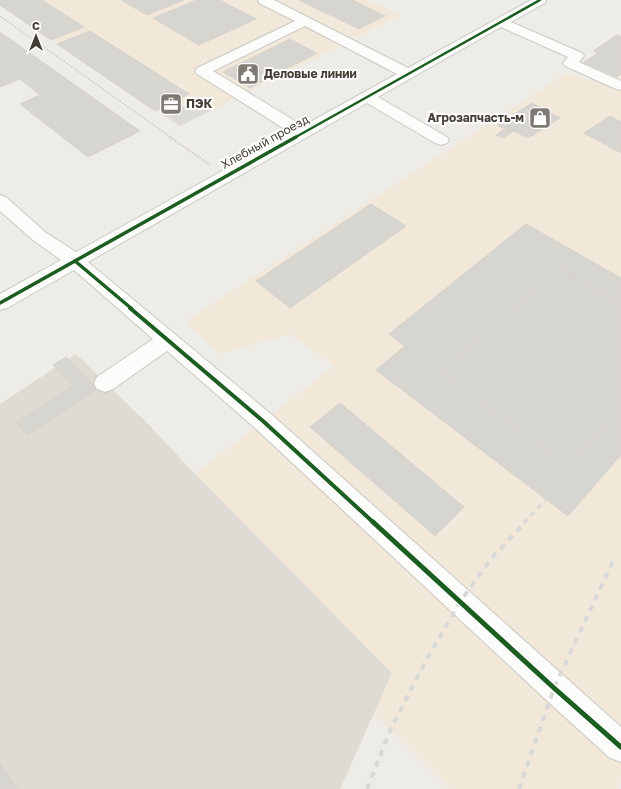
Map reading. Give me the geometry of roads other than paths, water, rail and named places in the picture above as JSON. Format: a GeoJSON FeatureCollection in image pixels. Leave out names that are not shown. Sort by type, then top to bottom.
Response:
{"type":"FeatureCollection","features":[{"type":"Feature","properties":{"kind":"street"},"geometry":{"type":"LineString","coordinates":[[264,0],[408,74]]}},
{"type":"Feature","properties":{"kind":"street","name":"Хлебный проезд"},"geometry":{"type":"LineString","coordinates":[[0,303],[540,0]]}},
{"type":"Feature","properties":{"kind":"street"},"geometry":{"type":"LineString","coordinates":[[303,133],[202,72],[305,21]]}},
{"type":"Feature","properties":{"kind":"street"},"geometry":{"type":"LineString","coordinates":[[500,22],[577,56],[570,63],[621,86]]}},
{"type":"Feature","properties":{"kind":"street"},"geometry":{"type":"LineString","coordinates":[[367,97],[441,140]]}},
{"type":"Feature","properties":{"kind":"street"},"geometry":{"type":"LineString","coordinates":[[0,201],[39,236],[75,260],[263,421],[554,688],[621,747]]}},
{"type":"Feature","properties":{"kind":"street"},"geometry":{"type":"LineString","coordinates":[[105,383],[168,340]]}},
{"type":"Feature","properties":{"kind":"railway"},"geometry":{"type":"LineString","coordinates":[[524,523],[545,500]]}},
{"type":"Feature","properties":{"kind":"railway"},"geometry":{"type":"LineString","coordinates":[[367,789],[391,728],[428,657],[460,602],[491,559],[525,522]]}},
{"type":"Feature","properties":{"kind":"railway"},"geometry":{"type":"LineString","coordinates":[[519,789],[554,688],[613,561]]}},
{"type":"Feature","properties":{"kind":"place","name":"Деловые линии"},"geometry":{"type":"Point","coordinates":[248,74]}},
{"type":"Feature","properties":{"kind":"place","name":"ПЭК"},"geometry":{"type":"Point","coordinates":[171,104]}},
{"type":"Feature","properties":{"kind":"place","name":"Агрозапчасть-м"},"geometry":{"type":"Point","coordinates":[540,118]}}]}
